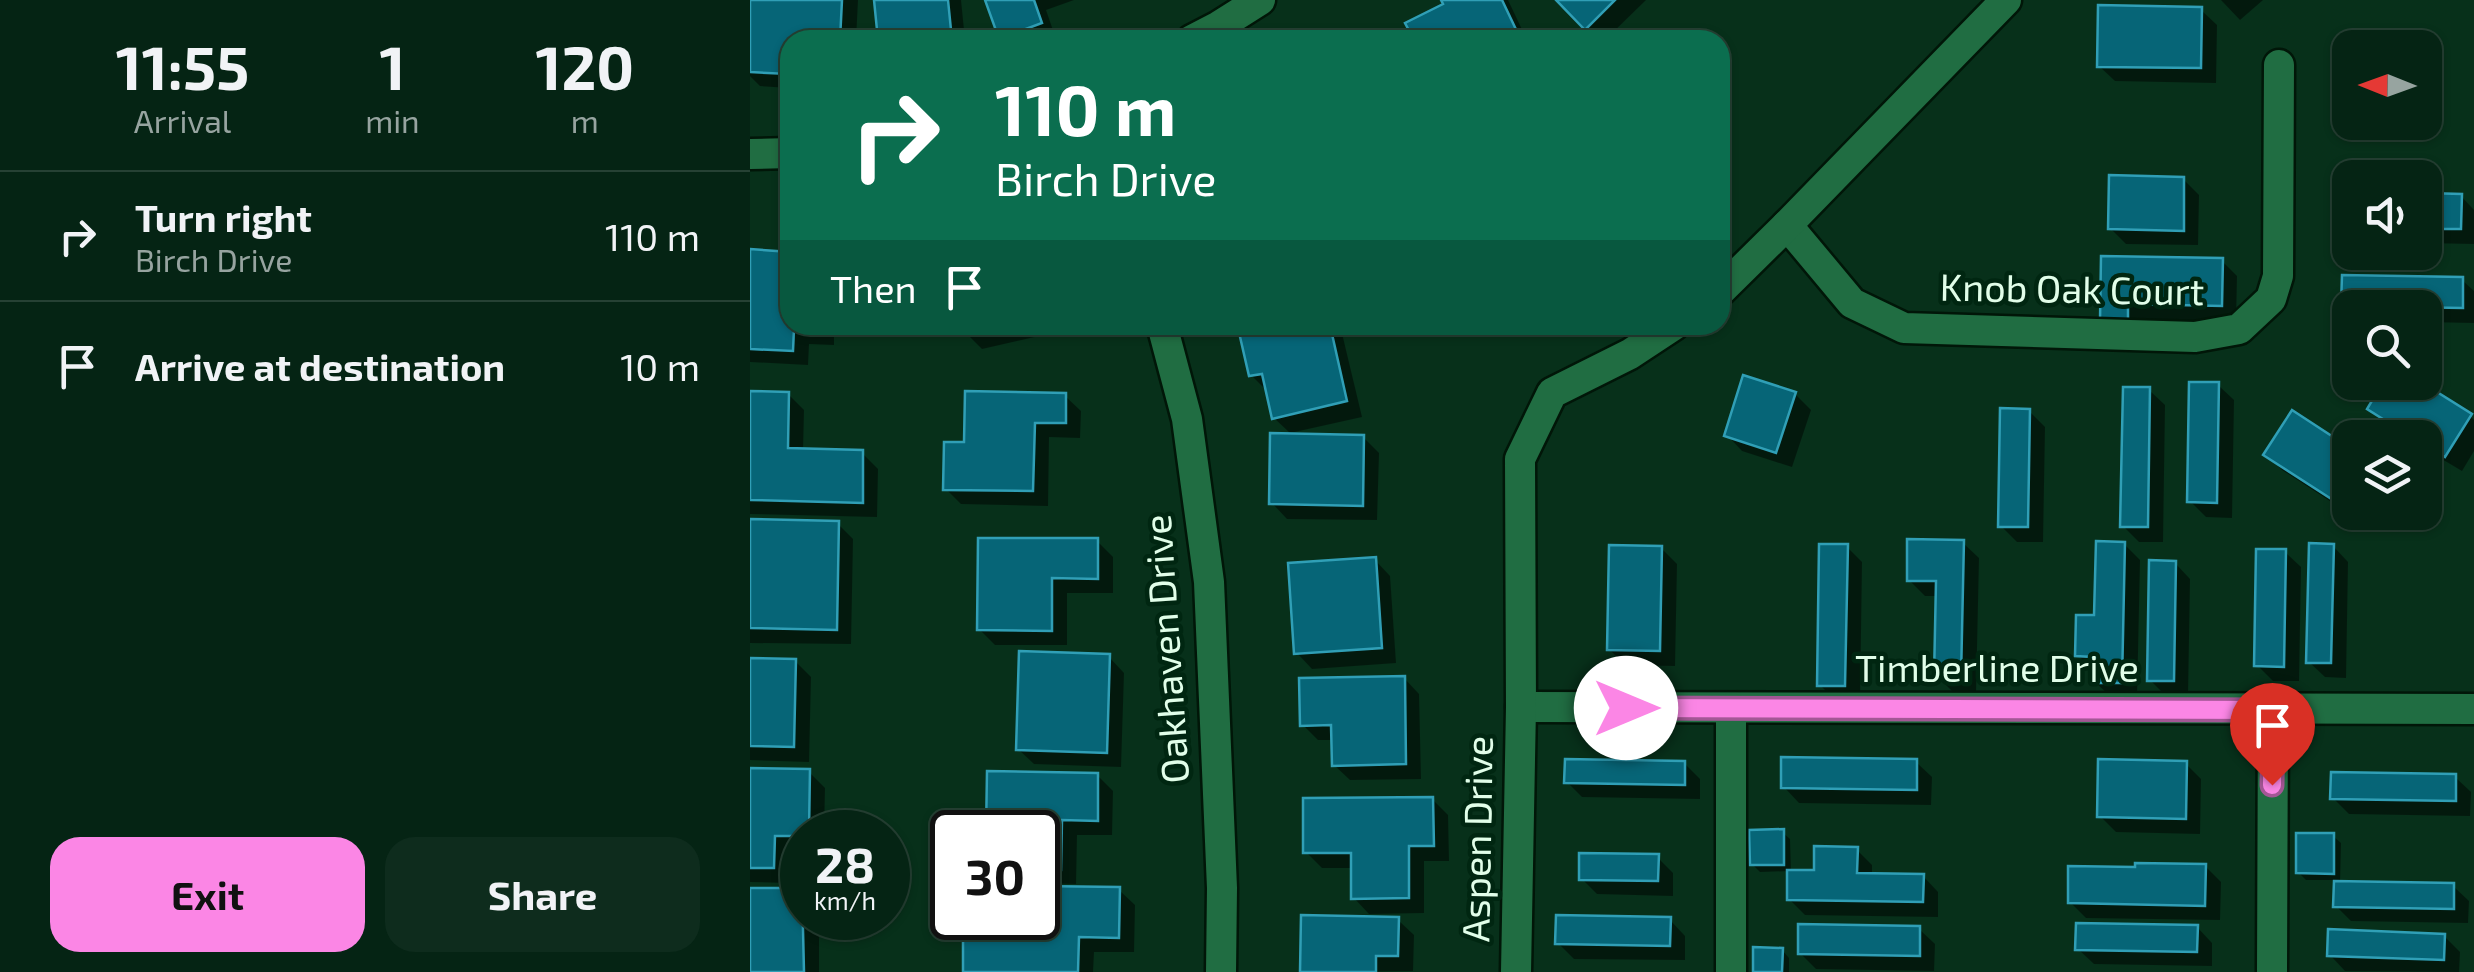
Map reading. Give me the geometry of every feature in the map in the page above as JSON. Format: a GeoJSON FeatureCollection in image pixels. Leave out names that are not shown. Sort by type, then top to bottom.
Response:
{"type":"FeatureCollection","features":[{"type":"Feature","properties":{"kind":"street"},"geometry":{"type":"LineString","coordinates":[[1211,30],[1260,0]]}},
{"type":"Feature","properties":{"kind":"street"},"geometry":{"type":"LineString","coordinates":[[1730,281],[2006,0]]}},
{"type":"Feature","properties":{"kind":"street","name":"Knob Oak Court"},"geometry":{"type":"LineString","coordinates":[[1788,226],[1852,303],[1904,328],[2195,337],[2239,329],[2271,299],[2278,276],[2279,66]]}},
{"type":"Feature","properties":{"kind":"street"},"geometry":{"type":"LineString","coordinates":[[750,154],[780,153]]}},
{"type":"Feature","properties":{"kind":"street","name":"Oakhaven Drive"},"geometry":{"type":"LineString","coordinates":[[1165,335],[1187,419],[1208,582],[1222,888],[1221,972]]}},
{"type":"Feature","properties":{"kind":"street","name":"Aspen Drive"},"geometry":{"type":"LineString","coordinates":[[1516,972],[1520,459],[1552,393],[1659,335]]}},
{"type":"Feature","properties":{"kind":"street","name":"Timberline Drive"},"geometry":{"type":"LineString","coordinates":[[1521,707],[2474,709]]}},
{"type":"Feature","properties":{"kind":"street"},"geometry":{"type":"LineString","coordinates":[[1730,972],[1731,708]]}},
{"type":"Feature","properties":{"kind":"street"},"geometry":{"type":"LineString","coordinates":[[2272,972],[2273,710]]}},
{"type":"Feature","properties":{"kind":"building"},"geometry":{"type":"Polygon","coordinates":[[[750,0],[842,0],[840,30],[780,30],[780,74],[750,72],[750,0]]]}},
{"type":"Feature","properties":{"kind":"building"},"geometry":{"type":"Polygon","coordinates":[[[874,0],[948,0],[951,30],[877,30],[874,0]]]}},
{"type":"Feature","properties":{"kind":"building"},"geometry":{"type":"Polygon","coordinates":[[[985,0],[1034,0],[1042,23],[1023,30],[996,30],[985,0]]]}},
{"type":"Feature","properties":{"kind":"building"},"geometry":{"type":"Polygon","coordinates":[[[1441,0],[1502,0],[1516,30],[1409,30],[1405,23],[1443,4],[1441,0]]]}},
{"type":"Feature","properties":{"kind":"building"},"geometry":{"type":"Polygon","coordinates":[[[1556,0],[1615,0],[1585,30],[1556,0]]]}},
{"type":"Feature","properties":{"kind":"building"},"geometry":{"type":"Polygon","coordinates":[[[2098,5],[2202,7],[2201,68],[2097,67],[2098,5]]]}},
{"type":"Feature","properties":{"kind":"building"},"geometry":{"type":"Polygon","coordinates":[[[2109,175],[2184,177],[2184,231],[2108,229],[2109,175]]]}},
{"type":"Feature","properties":{"kind":"building"},"geometry":{"type":"Polygon","coordinates":[[[2442,193],[2462,194],[2461,229],[2442,229],[2442,193]]]}},
{"type":"Feature","properties":{"kind":"building"},"geometry":{"type":"Polygon","coordinates":[[[750,249],[780,251],[780,335],[794,335],[793,351],[750,349],[750,249]]]}},
{"type":"Feature","properties":{"kind":"building"},"geometry":{"type":"Polygon","coordinates":[[[2101,256],[2223,258],[2222,306],[2128,304],[2128,321],[2100,321],[2101,256]]]}},
{"type":"Feature","properties":{"kind":"building"},"geometry":{"type":"Polygon","coordinates":[[[2342,275],[2463,277],[2463,308],[2442,308],[2442,290],[2342,290],[2342,275]]]}},
{"type":"Feature","properties":{"kind":"building"},"geometry":{"type":"Polygon","coordinates":[[[1240,335],[1332,335],[1347,401],[1272,419],[1262,374],[1249,376],[1240,335]]]}},
{"type":"Feature","properties":{"kind":"building"},"geometry":{"type":"Polygon","coordinates":[[[1743,375],[1796,392],[1776,453],[1724,436],[1743,375]]]}},
{"type":"Feature","properties":{"kind":"building"},"geometry":{"type":"Polygon","coordinates":[[[2189,382],[2219,382],[2217,503],[2187,502],[2189,382]]]}},
{"type":"Feature","properties":{"kind":"building"},"geometry":{"type":"Polygon","coordinates":[[[2123,387],[2150,387],[2148,527],[2120,527],[2123,387]]]}},
{"type":"Feature","properties":{"kind":"building"},"geometry":{"type":"Polygon","coordinates":[[[750,391],[789,392],[788,448],[863,450],[863,503],[750,500],[750,391]]]}},
{"type":"Feature","properties":{"kind":"building"},"geometry":{"type":"Polygon","coordinates":[[[965,391],[1066,393],[1066,423],[1035,423],[1033,491],[943,490],[944,442],[964,442],[965,391]]]}},
{"type":"Feature","properties":{"kind":"building"},"geometry":{"type":"Polygon","coordinates":[[[2442,395],[2472,414],[2445,457],[2442,420],[2384,420],[2367,409],[2372,400],[2442,400],[2442,395]]]}},
{"type":"Feature","properties":{"kind":"building"},"geometry":{"type":"Polygon","coordinates":[[[2000,408],[2030,409],[2028,527],[1998,527],[2000,408]]]}},
{"type":"Feature","properties":{"kind":"building"},"geometry":{"type":"Polygon","coordinates":[[[2292,410],[2332,436],[2332,499],[2263,455],[2292,410]]]}},
{"type":"Feature","properties":{"kind":"building"},"geometry":{"type":"Polygon","coordinates":[[[1270,433],[1364,435],[1363,506],[1269,504],[1270,433]]]}},
{"type":"Feature","properties":{"kind":"building"},"geometry":{"type":"Polygon","coordinates":[[[750,519],[839,521],[837,630],[750,628],[750,519]]]}},
{"type":"Feature","properties":{"kind":"building"},"geometry":{"type":"Polygon","coordinates":[[[978,538],[1098,538],[1098,579],[1052,578],[1052,631],[977,630],[978,538]]]}},
{"type":"Feature","properties":{"kind":"building"},"geometry":{"type":"Polygon","coordinates":[[[1907,539],[1964,540],[1961,678],[1934,677],[1936,581],[1907,581],[1907,539]]]}},
{"type":"Feature","properties":{"kind":"building"},"geometry":{"type":"Polygon","coordinates":[[[2096,541],[2125,542],[2122,683],[2093,683],[2093,657],[2075,656],[2076,615],[2094,615],[2096,541]]]}},
{"type":"Feature","properties":{"kind":"building"},"geometry":{"type":"Polygon","coordinates":[[[2309,543],[2334,544],[2331,663],[2306,663],[2309,543]]]}},
{"type":"Feature","properties":{"kind":"building"},"geometry":{"type":"Polygon","coordinates":[[[1819,544],[1848,544],[1845,686],[1817,686],[1819,544]]]}},
{"type":"Feature","properties":{"kind":"building"},"geometry":{"type":"Polygon","coordinates":[[[1609,545],[1662,546],[1660,651],[1607,650],[1609,545]]]}},
{"type":"Feature","properties":{"kind":"building"},"geometry":{"type":"Polygon","coordinates":[[[2256,549],[2286,549],[2284,667],[2254,666],[2256,549]]]}},
{"type":"Feature","properties":{"kind":"building"},"geometry":{"type":"Polygon","coordinates":[[[1376,557],[1382,648],[1294,654],[1288,563],[1376,557]]]}},
{"type":"Feature","properties":{"kind":"building"},"geometry":{"type":"Polygon","coordinates":[[[2149,560],[2176,561],[2174,681],[2147,681],[2149,560]]]}},
{"type":"Feature","properties":{"kind":"building"},"geometry":{"type":"Polygon","coordinates":[[[1019,651],[1110,654],[1107,753],[1016,750],[1019,651]]]}},
{"type":"Feature","properties":{"kind":"building"},"geometry":{"type":"Polygon","coordinates":[[[750,658],[796,659],[794,747],[750,746],[750,658]]]}},
{"type":"Feature","properties":{"kind":"building"},"geometry":{"type":"Polygon","coordinates":[[[1405,676],[1406,764],[1332,766],[1331,725],[1300,726],[1299,678],[1405,676]]]}},
{"type":"Feature","properties":{"kind":"building"},"geometry":{"type":"Polygon","coordinates":[[[1781,757],[1917,759],[1917,790],[1781,788],[1781,757]]]}},
{"type":"Feature","properties":{"kind":"building"},"geometry":{"type":"Polygon","coordinates":[[[1565,759],[1685,761],[1685,785],[1564,783],[1565,759]]]}},
{"type":"Feature","properties":{"kind":"building"},"geometry":{"type":"Polygon","coordinates":[[[2098,759],[2187,761],[2186,819],[2097,817],[2098,759]]]}},
{"type":"Feature","properties":{"kind":"building"},"geometry":{"type":"Polygon","coordinates":[[[750,768],[810,769],[809,810],[780,810],[774,868],[750,868],[750,768]]]}},
{"type":"Feature","properties":{"kind":"building"},"geometry":{"type":"Polygon","coordinates":[[[987,771],[1098,773],[1098,821],[1062,820],[1061,870],[1060,810],[986,810],[987,771]]]}},
{"type":"Feature","properties":{"kind":"building"},"geometry":{"type":"Polygon","coordinates":[[[2331,772],[2456,774],[2456,801],[2330,799],[2331,772]]]}},
{"type":"Feature","properties":{"kind":"building"},"geometry":{"type":"Polygon","coordinates":[[[1433,797],[1434,846],[1409,846],[1409,898],[1351,899],[1351,853],[1303,853],[1303,798],[1433,797]]]}},
{"type":"Feature","properties":{"kind":"building"},"geometry":{"type":"Polygon","coordinates":[[[1784,829],[1784,865],[1750,865],[1749,830],[1784,829]]]}},
{"type":"Feature","properties":{"kind":"building"},"geometry":{"type":"Polygon","coordinates":[[[2296,833],[2334,833],[2334,874],[2296,873],[2296,833]]]}},
{"type":"Feature","properties":{"kind":"building"},"geometry":{"type":"Polygon","coordinates":[[[1814,846],[1858,847],[1857,873],[1924,874],[1923,902],[1787,900],[1787,870],[1814,870],[1814,846]]]}},
{"type":"Feature","properties":{"kind":"building"},"geometry":{"type":"Polygon","coordinates":[[[1579,853],[1659,854],[1658,881],[1579,880],[1579,853]]]}},
{"type":"Feature","properties":{"kind":"building"},"geometry":{"type":"Polygon","coordinates":[[[2135,863],[2206,864],[2205,906],[2068,903],[2068,866],[2135,867],[2135,863]]]}},
{"type":"Feature","properties":{"kind":"building"},"geometry":{"type":"Polygon","coordinates":[[[2334,881],[2454,883],[2454,909],[2333,907],[2334,881]]]}},
{"type":"Feature","properties":{"kind":"building"},"geometry":{"type":"Polygon","coordinates":[[[1060,886],[1120,887],[1119,938],[1079,937],[1078,972],[963,972],[963,940],[1060,940],[1060,886]]]}},
{"type":"Feature","properties":{"kind":"building"},"geometry":{"type":"Polygon","coordinates":[[[750,888],[780,888],[780,940],[803,940],[804,972],[750,972],[750,888]]]}},
{"type":"Feature","properties":{"kind":"building"},"geometry":{"type":"Polygon","coordinates":[[[1301,915],[1399,917],[1398,956],[1376,956],[1376,972],[1300,972],[1301,915]]]}},
{"type":"Feature","properties":{"kind":"building"},"geometry":{"type":"Polygon","coordinates":[[[1556,915],[1671,917],[1670,946],[1555,944],[1556,915]]]}},
{"type":"Feature","properties":{"kind":"building"},"geometry":{"type":"Polygon","coordinates":[[[2076,923],[2198,925],[2197,952],[2075,950],[2076,923]]]}},
{"type":"Feature","properties":{"kind":"building"},"geometry":{"type":"Polygon","coordinates":[[[1798,924],[1920,926],[1920,956],[1798,954],[1798,924]]]}},
{"type":"Feature","properties":{"kind":"building"},"geometry":{"type":"Polygon","coordinates":[[[2328,929],[2445,934],[2444,960],[2327,956],[2328,929]]]}},
{"type":"Feature","properties":{"kind":"building"},"geometry":{"type":"Polygon","coordinates":[[[1753,947],[1783,948],[1782,972],[1753,972],[1753,947]]]}},
{"type":"Feature","properties":{"kind":"route"},"geometry":{"type":"LineString","coordinates":[[1626,708],[2273,710],[2272,785]]}}]}
